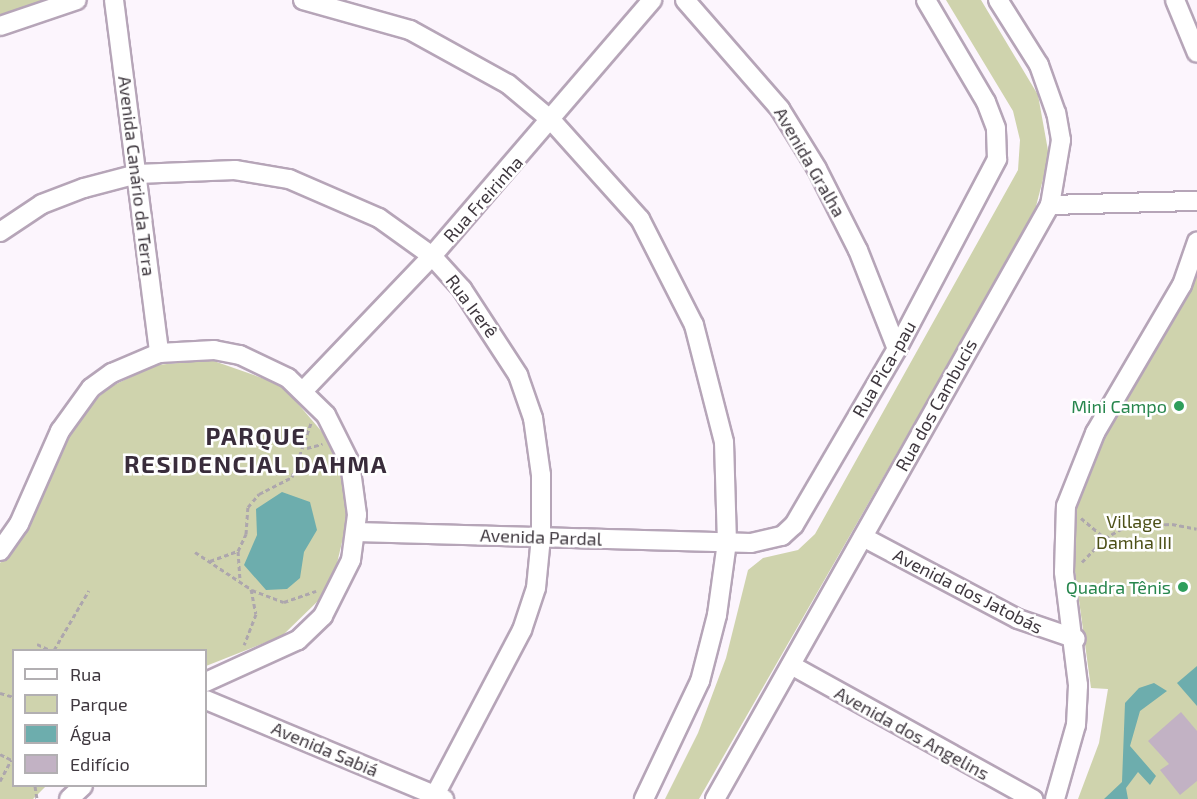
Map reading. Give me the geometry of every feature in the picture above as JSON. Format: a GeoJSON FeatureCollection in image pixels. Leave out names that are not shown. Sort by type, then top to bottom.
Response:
{"type":"FeatureCollection","features":[{"type":"Feature","properties":{"kind":"street"},"geometry":{"type":"LineString","coordinates":[[0,26],[77,0]]}},
{"type":"Feature","properties":{"kind":"street","name":"Avenida Canário da Terra"},"geometry":{"type":"LineString","coordinates":[[114,0],[159,353]]}},
{"type":"Feature","properties":{"kind":"street"},"geometry":{"type":"LineString","coordinates":[[303,0],[410,30],[463,56],[552,121],[640,219],[694,325],[724,442],[726,543],[717,615],[700,681],[644,799]]}},
{"type":"Feature","properties":{"kind":"street","name":"Rua Freirinha"},"geometry":{"type":"LineString","coordinates":[[304,390],[432,256],[552,121],[652,0]]}},
{"type":"Feature","properties":{"kind":"street","name":"Avenida Gralha"},"geometry":{"type":"LineString","coordinates":[[685,0],[780,109],[817,169],[858,250],[897,349]]}},
{"type":"Feature","properties":{"kind":"street","name":"Rua Pica-pau"},"geometry":{"type":"LineString","coordinates":[[726,543],[768,543],[794,525],[897,349],[993,174],[999,145],[986,102],[926,0]]}},
{"type":"Feature","properties":{"kind":"street","name":"Rua dos Cambucis"},"geometry":{"type":"LineString","coordinates":[[715,799],[1050,205],[1061,140],[1056,113],[1039,65],[998,0]]}},
{"type":"Feature","properties":{"kind":"street"},"geometry":{"type":"LineString","coordinates":[[1175,0],[1197,53]]}},
{"type":"Feature","properties":{"kind":"street","name":"Rua Irerê"},"geometry":{"type":"LineString","coordinates":[[0,232],[42,204],[136,174],[235,170],[289,179],[379,218],[432,256],[490,326],[518,375],[533,418],[542,476],[542,537],[536,588],[522,630],[439,797]]}},
{"type":"Feature","properties":{"kind":"street"},"geometry":{"type":"LineString","coordinates":[[1050,205],[1197,201]]}},
{"type":"Feature","properties":{"kind":"street"},"geometry":{"type":"LineString","coordinates":[[1055,799],[1076,725],[1076,639],[1064,572],[1066,506],[1095,433],[1182,285],[1197,242]]}},
{"type":"Feature","properties":{"kind":"street"},"geometry":{"type":"LineString","coordinates":[[0,551],[74,408],[112,373],[159,353],[188,349],[240,355],[304,390],[326,415],[350,463],[356,532],[351,560],[323,616],[298,640],[207,682]]}},
{"type":"Feature","properties":{"kind":"street","name":"Avenida Pardal"},"geometry":{"type":"LineString","coordinates":[[356,532],[726,543]]}},
{"type":"Feature","properties":{"kind":"street","name":"Avenida dos Jatobás"},"geometry":{"type":"LineString","coordinates":[[863,537],[1018,619],[1076,639]]}},
{"type":"Feature","properties":{"kind":"street","name":"Avenida dos Angelins"},"geometry":{"type":"LineString","coordinates":[[791,665],[1033,799]]}},
{"type":"Feature","properties":{"kind":"street","name":"Avenida Sabiá"},"geometry":{"type":"LineString","coordinates":[[207,700],[439,797]]}},
{"type":"Feature","properties":{"kind":"street"},"geometry":{"type":"LineString","coordinates":[[69,799],[82,787]]}},
{"type":"Feature","properties":{"kind":"path"},"geometry":{"type":"LineString","coordinates":[[240,578],[238,551],[252,500],[288,482],[307,448]]}},
{"type":"Feature","properties":{"kind":"path"},"geometry":{"type":"LineString","coordinates":[[1066,506],[1105,538]]}},
{"type":"Feature","properties":{"kind":"path"},"geometry":{"type":"LineString","coordinates":[[1064,572],[1092,557],[1105,538],[1145,524],[1197,529]]}},
{"type":"Feature","properties":{"kind":"path"},"geometry":{"type":"LineString","coordinates":[[210,561],[238,551]]}},
{"type":"Feature","properties":{"kind":"path"},"geometry":{"type":"LineString","coordinates":[[195,552],[240,578],[251,589],[284,602],[302,598],[326,582]]}},
{"type":"Feature","properties":{"kind":"path"},"geometry":{"type":"LineString","coordinates":[[238,652],[253,630],[251,589]]}},
{"type":"Feature","properties":{"kind":"path"},"geometry":{"type":"LineString","coordinates":[[53,649],[89,590]]}},
{"type":"Feature","properties":{"kind":"path"},"geometry":{"type":"LineString","coordinates":[[38,644],[48,649]]}},
{"type":"Feature","properties":{"kind":"path"},"geometry":{"type":"LineString","coordinates":[[0,754],[12,761],[0,780]]}},
{"type":"Feature","properties":{"kind":"green space"},"geometry":{"type":"Polygon","coordinates":[[[0,0],[52,0],[0,17],[0,0]]]}},
{"type":"Feature","properties":{"kind":"green space"},"geometry":{"type":"Polygon","coordinates":[[[946,0],[981,0],[1038,95],[1049,156],[1034,214],[699,799],[665,799],[698,733],[726,658],[748,570],[763,558],[798,550],[815,534],[1018,170],[1020,140],[1013,111],[946,0]]]}},
{"type":"Feature","properties":{"kind":"green space","name":"Village Damha III"},"geometry":{"type":"Polygon","coordinates":[[[1197,267],[1197,799],[1078,799],[1099,743],[1108,689],[1091,688],[1071,542],[1074,509],[1097,448],[1197,267]]]}},
{"type":"Feature","properties":{"kind":"green space"},"geometry":{"type":"Polygon","coordinates":[[[211,360],[282,385],[334,446],[344,472],[347,521],[334,576],[320,599],[282,636],[207,666],[207,649],[12,649],[12,787],[45,787],[33,799],[0,799],[0,563],[27,529],[60,445],[84,410],[110,387],[156,365],[211,360]]]}},
{"type":"Feature","properties":{"kind":"water"},"geometry":{"type":"Polygon","coordinates":[[[282,492],[310,502],[317,530],[304,552],[300,578],[287,589],[266,590],[244,565],[257,535],[256,509],[282,492]]]}},
{"type":"Feature","properties":{"kind":"water"},"geometry":{"type":"Polygon","coordinates":[[[1197,666],[1197,706],[1177,683],[1197,666]]]}},
{"type":"Feature","properties":{"kind":"water"},"geometry":{"type":"Polygon","coordinates":[[[1154,683],[1167,691],[1140,711],[1130,746],[1156,776],[1150,785],[1138,772],[1126,788],[1128,799],[1104,799],[1122,782],[1125,703],[1139,688],[1154,683]]]}},
{"type":"Feature","properties":{"kind":"building"},"geometry":{"type":"Polygon","coordinates":[[[1181,712],[1197,731],[1197,781],[1180,795],[1160,770],[1169,764],[1148,741],[1181,712]]]}},
{"type":"Feature","properties":{"kind":"place","name":"Mini Campo"},"geometry":{"type":"Point","coordinates":[1179,406]}},
{"type":"Feature","properties":{"kind":"place","name":"Quadra Tênis"},"geometry":{"type":"Point","coordinates":[1183,587]}},
{"type":"Feature","properties":{"kind":"district","name":"PARQUE RESIDENCIAL DAHMA"},"geometry":{"type":"Point","coordinates":[256,450]}}]}
